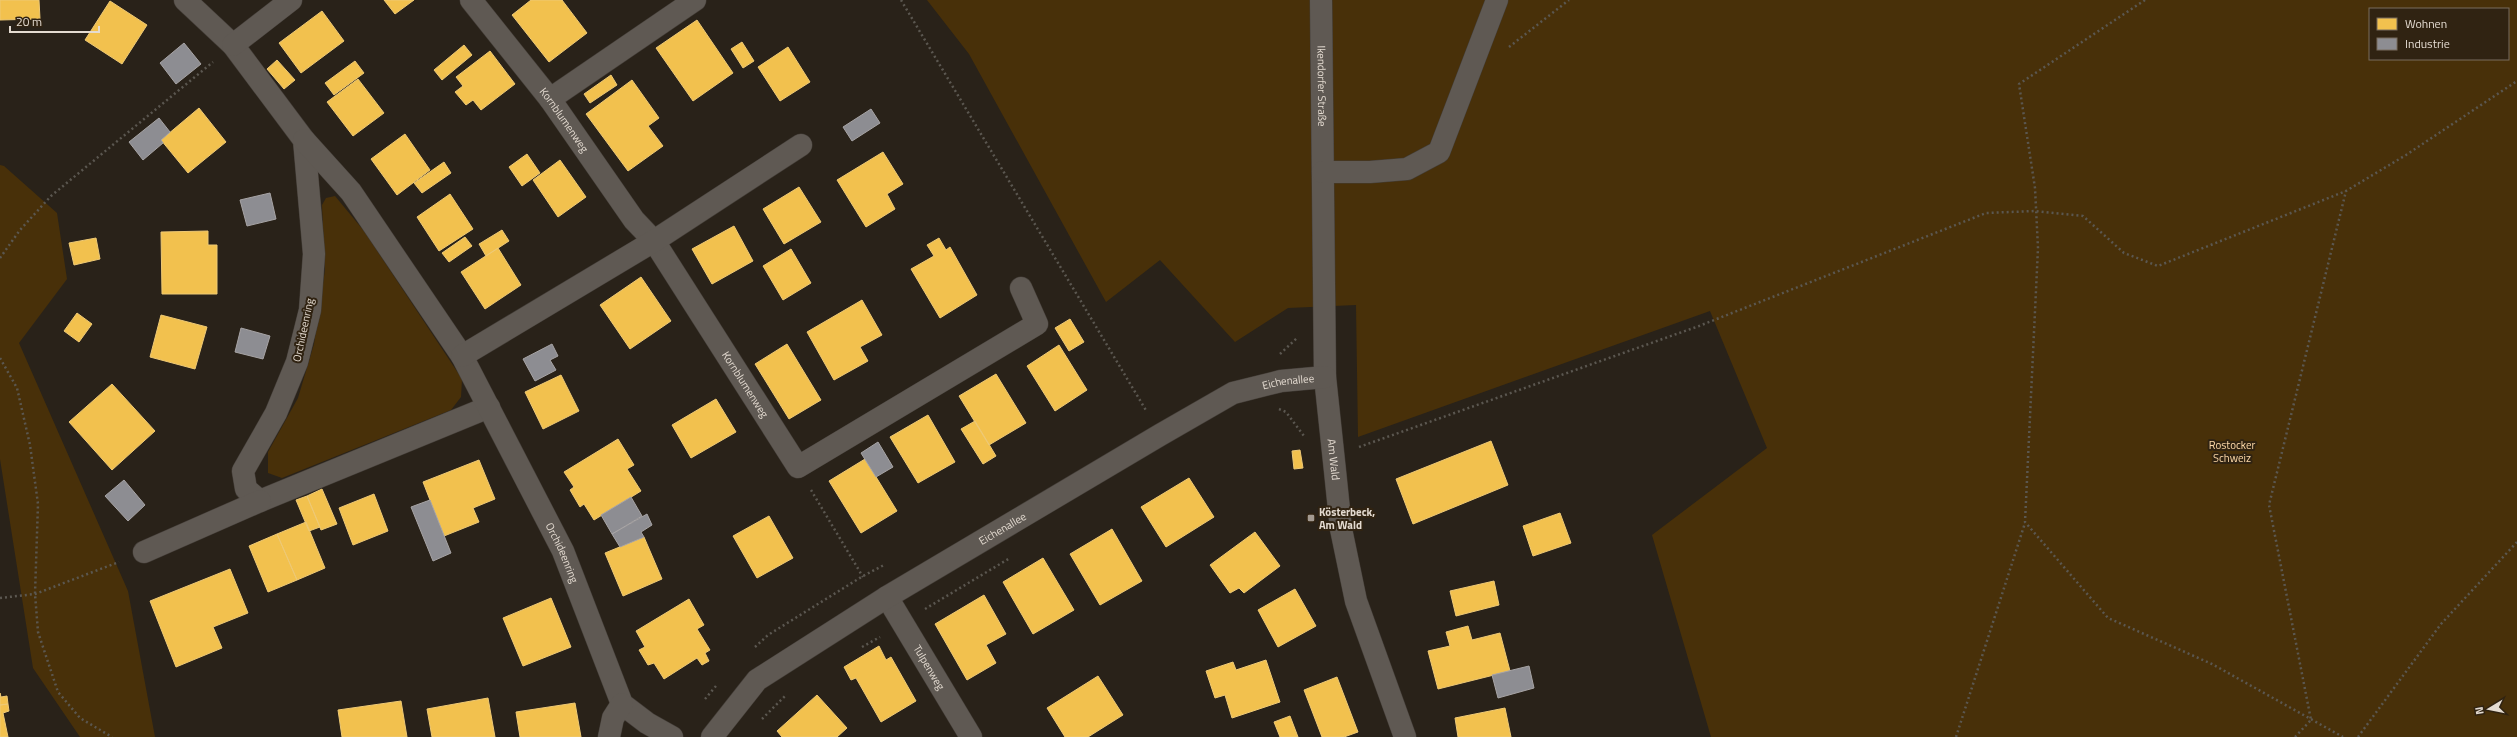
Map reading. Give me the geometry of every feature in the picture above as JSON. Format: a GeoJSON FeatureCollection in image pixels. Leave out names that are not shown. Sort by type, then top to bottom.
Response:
{"type":"FeatureCollection","features":[{"type":"Feature","properties":{"kind":"street","name":"Orchideenring"},"geometry":{"type":"LineString","coordinates":[[185,0],[233,45],[304,140],[351,192],[462,356],[490,407],[563,551],[622,704]]}},
{"type":"Feature","properties":{"kind":"street"},"geometry":{"type":"LineString","coordinates":[[233,45],[291,0]]}},
{"type":"Feature","properties":{"kind":"street","name":"Kornblumenweg"},"geometry":{"type":"LineString","coordinates":[[471,0],[550,99],[634,220],[654,241],[798,467]]}},
{"type":"Feature","properties":{"kind":"street"},"geometry":{"type":"LineString","coordinates":[[550,99],[695,0]]}},
{"type":"Feature","properties":{"kind":"street","name":"Ikendorfer Straße"},"geometry":{"type":"LineString","coordinates":[[1321,0],[1323,172]]}},
{"type":"Feature","properties":{"kind":"street"},"geometry":{"type":"LineString","coordinates":[[1323,172],[1370,172],[1407,169],[1439,152],[1497,0]]}},
{"type":"Feature","properties":{"kind":"street","name":"Orchideenring"},"geometry":{"type":"LineString","coordinates":[[260,500],[246,489],[243,471],[276,413],[298,362],[310,310],[314,254],[304,140]]}},
{"type":"Feature","properties":{"kind":"street"},"geometry":{"type":"LineString","coordinates":[[462,356],[654,241],[801,145]]}},
{"type":"Feature","properties":{"kind":"street","name":"Am Wald"},"geometry":{"type":"LineString","coordinates":[[1323,172],[1325,377],[1341,529],[1356,601],[1405,737]]}},
{"type":"Feature","properties":{"kind":"street"},"geometry":{"type":"LineString","coordinates":[[798,467],[1037,324],[1021,288]]}},
{"type":"Feature","properties":{"kind":"street","name":"Eichenallee"},"geometry":{"type":"LineString","coordinates":[[712,737],[757,680],[887,597],[1160,435],[1233,393],[1281,381],[1325,377]]}},
{"type":"Feature","properties":{"kind":"street"},"geometry":{"type":"LineString","coordinates":[[144,552],[260,500],[490,407]]}},
{"type":"Feature","properties":{"kind":"street","name":"Tulpenweg"},"geometry":{"type":"LineString","coordinates":[[887,597],[971,737]]}},
{"type":"Feature","properties":{"kind":"street"},"geometry":{"type":"LineString","coordinates":[[609,737],[613,718],[622,704],[647,723],[672,737]]}},
{"type":"Feature","properties":{"kind":"path"},"geometry":{"type":"LineString","coordinates":[[902,0],[1160,435]]}},
{"type":"Feature","properties":{"kind":"path"},"geometry":{"type":"LineString","coordinates":[[1504,51],[1569,0]]}},
{"type":"Feature","properties":{"kind":"path"},"geometry":{"type":"LineString","coordinates":[[1956,737],[2025,522],[2038,255],[2035,188],[2019,84],[2145,0]]}},
{"type":"Feature","properties":{"kind":"path"},"geometry":{"type":"LineString","coordinates":[[0,258],[20,230],[52,196],[233,45]]}},
{"type":"Feature","properties":{"kind":"path"},"geometry":{"type":"LineString","coordinates":[[1333,456],[1699,326],[1986,213],[2035,210],[2083,216],[2124,253],[2158,266],[2346,191],[2406,155],[2517,81]]}},
{"type":"Feature","properties":{"kind":"path"},"geometry":{"type":"LineString","coordinates":[[2311,720],[2269,505],[2346,191]]}},
{"type":"Feature","properties":{"kind":"path"},"geometry":{"type":"LineString","coordinates":[[0,358],[17,388],[30,444],[38,504],[36,594],[38,632],[58,692],[80,718],[112,737]]}},
{"type":"Feature","properties":{"kind":"path"},"geometry":{"type":"LineString","coordinates":[[1273,407],[1286,412],[1306,438]]}},
{"type":"Feature","properties":{"kind":"path"},"geometry":{"type":"LineString","coordinates":[[798,467],[863,576],[887,597]]}},
{"type":"Feature","properties":{"kind":"path"},"geometry":{"type":"LineString","coordinates":[[2025,522],[2108,618],[2212,664],[2343,737]]}},
{"type":"Feature","properties":{"kind":"path"},"geometry":{"type":"LineString","coordinates":[[2358,737],[2441,624],[2517,542]]}},
{"type":"Feature","properties":{"kind":"path"},"geometry":{"type":"LineString","coordinates":[[0,598],[36,594],[144,552]]}},
{"type":"Feature","properties":{"kind":"path"},"geometry":{"type":"LineString","coordinates":[[855,651],[1011,557]]}},
{"type":"Feature","properties":{"kind":"path"},"geometry":{"type":"LineString","coordinates":[[761,720],[788,692]]}},
{"type":"Feature","properties":{"kind":"path"},"geometry":{"type":"LineString","coordinates":[[2295,737],[2311,720]]}},
{"type":"Feature","properties":{"kind":"green space","name":"Rostocker Schweiz"},"geometry":{"type":"Polygon","coordinates":[[[927,0],[2517,0],[2517,737],[1711,737],[1652,535],[1767,448],[1710,311],[1358,437],[1356,305],[1288,308],[1235,342],[1160,260],[1106,302],[969,54],[927,0]]]}},
{"type":"Feature","properties":{"kind":"green space"},"geometry":{"type":"Polygon","coordinates":[[[0,165],[4,166],[57,213],[67,279],[19,343],[128,591],[155,737],[80,737],[33,668],[0,459],[0,165]]]}},
{"type":"Feature","properties":{"kind":"green space"},"geometry":{"type":"Polygon","coordinates":[[[335,196],[364,231],[462,379],[461,397],[451,410],[282,478],[268,473],[268,452],[298,398],[314,344],[325,270],[322,205],[326,198],[335,196]]]}},
{"type":"Feature","properties":{"kind":"building: Wohnen"},"geometry":{"type":"Polygon","coordinates":[[[0,0],[39,0],[40,19],[0,20],[0,0]]]}},
{"type":"Feature","properties":{"kind":"building: Wohnen"},"geometry":{"type":"Polygon","coordinates":[[[384,0],[414,0],[395,14],[384,0]]]}},
{"type":"Feature","properties":{"kind":"building: Wohnen"},"geometry":{"type":"Polygon","coordinates":[[[531,0],[562,0],[587,33],[549,62],[512,15],[531,0]]]}},
{"type":"Feature","properties":{"kind":"building: Wohnen"},"geometry":{"type":"Polygon","coordinates":[[[110,1],[147,25],[122,64],[85,40],[110,1]]]}},
{"type":"Feature","properties":{"kind":"building: Wohnen"},"geometry":{"type":"Polygon","coordinates":[[[322,11],[344,41],[301,73],[279,43],[322,11]]]}},
{"type":"Feature","properties":{"kind":"building: Wohnen"},"geometry":{"type":"Polygon","coordinates":[[[697,20],[733,73],[693,101],[656,48],[697,20]]]}},
{"type":"Feature","properties":{"kind":"building: Wohnen"},"geometry":{"type":"Polygon","coordinates":[[[742,42],[754,61],[743,68],[731,49],[742,42]]]}},
{"type":"Feature","properties":{"kind":"building: Wohnen"},"geometry":{"type":"Polygon","coordinates":[[[464,45],[472,55],[442,80],[434,70],[464,45]]]}},
{"type":"Feature","properties":{"kind":"building: Wohnen"},"geometry":{"type":"Polygon","coordinates":[[[788,47],[810,82],[780,101],[758,67],[788,47]]]}},
{"type":"Feature","properties":{"kind":"building: Wohnen"},"geometry":{"type":"Polygon","coordinates":[[[490,51],[515,84],[481,110],[473,100],[466,105],[455,92],[463,86],[456,77],[490,51]]]}},
{"type":"Feature","properties":{"kind":"building: Wohnen"},"geometry":{"type":"Polygon","coordinates":[[[277,60],[295,80],[284,89],[267,69],[277,60]]]}},
{"type":"Feature","properties":{"kind":"building: Wohnen"},"geometry":{"type":"Polygon","coordinates":[[[355,61],[364,73],[334,95],[325,83],[355,61]]]}},
{"type":"Feature","properties":{"kind":"building: Wohnen"},"geometry":{"type":"Polygon","coordinates":[[[611,75],[617,85],[590,103],[584,94],[611,75]]]}},
{"type":"Feature","properties":{"kind":"building: Wohnen"},"geometry":{"type":"Polygon","coordinates":[[[358,79],[384,113],[353,136],[327,102],[358,79]]]}},
{"type":"Feature","properties":{"kind":"building: Wohnen"},"geometry":{"type":"Polygon","coordinates":[[[632,80],[659,118],[648,126],[663,146],[628,171],[586,114],[632,80]]]}},
{"type":"Feature","properties":{"kind":"building: Wohnen"},"geometry":{"type":"Polygon","coordinates":[[[199,108],[226,142],[188,173],[161,140],[199,108]]]}},
{"type":"Feature","properties":{"kind":"building: Wohnen"},"geometry":{"type":"Polygon","coordinates":[[[405,134],[430,170],[397,195],[371,159],[405,134]]]}},
{"type":"Feature","properties":{"kind":"building: Wohnen"},"geometry":{"type":"Polygon","coordinates":[[[883,152],[903,184],[887,194],[895,209],[866,227],[837,180],[883,152]]]}},
{"type":"Feature","properties":{"kind":"building: Wohnen"},"geometry":{"type":"Polygon","coordinates":[[[527,154],[540,173],[522,186],[509,167],[527,154]]]}},
{"type":"Feature","properties":{"kind":"building: Wohnen"},"geometry":{"type":"Polygon","coordinates":[[[560,160],[586,197],[558,217],[533,180],[560,160]]]}},
{"type":"Feature","properties":{"kind":"building: Wohnen"},"geometry":{"type":"Polygon","coordinates":[[[444,162],[451,173],[422,193],[414,183],[444,162]]]}},
{"type":"Feature","properties":{"kind":"building: Wohnen"},"geometry":{"type":"Polygon","coordinates":[[[799,187],[821,222],[784,244],[763,209],[799,187]]]}},
{"type":"Feature","properties":{"kind":"building: Wohnen"},"geometry":{"type":"Polygon","coordinates":[[[450,194],[473,229],[439,251],[417,217],[450,194]]]}},
{"type":"Feature","properties":{"kind":"building: Wohnen"},"geometry":{"type":"Polygon","coordinates":[[[734,226],[753,261],[712,284],[692,249],[734,226]]]}},
{"type":"Feature","properties":{"kind":"building: Wohnen"},"geometry":{"type":"Polygon","coordinates":[[[502,230],[509,241],[486,256],[479,244],[502,230]]]}},
{"type":"Feature","properties":{"kind":"building: Wohnen"},"geometry":{"type":"Polygon","coordinates":[[[208,231],[208,245],[217,245],[217,294],[162,294],[161,232],[208,231]]]}},
{"type":"Feature","properties":{"kind":"building: Wohnen"},"geometry":{"type":"Polygon","coordinates":[[[465,237],[472,246],[449,262],[442,253],[465,237]]]}},
{"type":"Feature","properties":{"kind":"building: Wohnen"},"geometry":{"type":"Polygon","coordinates":[[[96,238],[100,259],[74,265],[69,243],[96,238]]]}},
{"type":"Feature","properties":{"kind":"building: Wohnen"},"geometry":{"type":"Polygon","coordinates":[[[939,238],[946,250],[950,247],[977,295],[940,318],[911,269],[934,256],[927,245],[939,238]]]}},
{"type":"Feature","properties":{"kind":"building: Wohnen"},"geometry":{"type":"Polygon","coordinates":[[[498,248],[521,285],[485,309],[461,272],[498,248]]]}},
{"type":"Feature","properties":{"kind":"building: Wohnen"},"geometry":{"type":"Polygon","coordinates":[[[791,249],[811,283],[783,300],[763,266],[791,249]]]}},
{"type":"Feature","properties":{"kind":"building: Wohnen"},"geometry":{"type":"Polygon","coordinates":[[[641,277],[671,321],[630,349],[600,305],[641,277]]]}},
{"type":"Feature","properties":{"kind":"building: Wohnen"},"geometry":{"type":"Polygon","coordinates":[[[862,300],[882,335],[860,347],[868,361],[834,380],[807,332],[862,300]]]}},
{"type":"Feature","properties":{"kind":"building: Wohnen"},"geometry":{"type":"Polygon","coordinates":[[[77,313],[92,324],[79,342],[64,331],[77,313]]]}},
{"type":"Feature","properties":{"kind":"building: Wohnen"},"geometry":{"type":"Polygon","coordinates":[[[161,315],[207,327],[195,369],[150,357],[161,315]]]}},
{"type":"Feature","properties":{"kind":"building: Wohnen"},"geometry":{"type":"Polygon","coordinates":[[[1070,319],[1084,342],[1069,351],[1055,328],[1070,319]]]}},
{"type":"Feature","properties":{"kind":"building: Wohnen"},"geometry":{"type":"Polygon","coordinates":[[[787,344],[821,400],[789,419],[755,364],[787,344]]]}},
{"type":"Feature","properties":{"kind":"building: Wohnen"},"geometry":{"type":"Polygon","coordinates":[[[1059,345],[1087,390],[1055,411],[1027,366],[1059,345]]]}},
{"type":"Feature","properties":{"kind":"building: Wohnen"},"geometry":{"type":"Polygon","coordinates":[[[996,374],[1026,423],[989,445],[959,396],[996,374]]]}},
{"type":"Feature","properties":{"kind":"building: Wohnen"},"geometry":{"type":"Polygon","coordinates":[[[561,375],[579,411],[543,429],[525,392],[561,375]]]}},
{"type":"Feature","properties":{"kind":"building: Wohnen"},"geometry":{"type":"Polygon","coordinates":[[[112,384],[155,431],[112,470],[69,422],[112,384]]]}},
{"type":"Feature","properties":{"kind":"building: Wohnen"},"geometry":{"type":"Polygon","coordinates":[[[716,399],[736,432],[691,458],[672,425],[716,399]]]}},
{"type":"Feature","properties":{"kind":"building: Wohnen"},"geometry":{"type":"Polygon","coordinates":[[[928,415],[955,462],[918,483],[890,437],[928,415]]]}},
{"type":"Feature","properties":{"kind":"building: Wohnen"},"geometry":{"type":"Polygon","coordinates":[[[975,421],[996,456],[983,464],[961,429],[975,421]]]}},
{"type":"Feature","properties":{"kind":"building: Wohnen"},"geometry":{"type":"Polygon","coordinates":[[[618,439],[634,465],[627,469],[641,491],[594,520],[584,504],[580,507],[570,490],[574,487],[564,472],[618,439]]]}},
{"type":"Feature","properties":{"kind":"building: Wohnen"},"geometry":{"type":"Polygon","coordinates":[[[1491,441],[1508,485],[1413,524],[1396,479],[1491,441]]]}},
{"type":"Feature","properties":{"kind":"building: Wohnen"},"geometry":{"type":"Polygon","coordinates":[[[1300,450],[1303,468],[1294,469],[1292,451],[1300,450]]]}},
{"type":"Feature","properties":{"kind":"building: Wohnen"},"geometry":{"type":"Polygon","coordinates":[[[865,459],[897,511],[861,533],[829,481],[865,459]]]}},
{"type":"Feature","properties":{"kind":"building: Wohnen"},"geometry":{"type":"Polygon","coordinates":[[[479,460],[495,499],[473,508],[479,522],[444,536],[423,482],[479,460]]]}},
{"type":"Feature","properties":{"kind":"building: Wohnen"},"geometry":{"type":"Polygon","coordinates":[[[1189,478],[1214,517],[1166,547],[1141,507],[1189,478]]]}},
{"type":"Feature","properties":{"kind":"building: Wohnen"},"geometry":{"type":"Polygon","coordinates":[[[322,489],[337,524],[321,530],[307,496],[322,489]]]}},
{"type":"Feature","properties":{"kind":"building: Wohnen"},"geometry":{"type":"Polygon","coordinates":[[[374,494],[388,531],[353,545],[339,508],[374,494]]]}},
{"type":"Feature","properties":{"kind":"building: Wohnen"},"geometry":{"type":"Polygon","coordinates":[[[307,496],[320,527],[309,531],[296,500],[307,496]]]}},
{"type":"Feature","properties":{"kind":"building: Wohnen"},"geometry":{"type":"Polygon","coordinates":[[[1560,513],[1571,543],[1533,556],[1523,526],[1560,513]]]}},
{"type":"Feature","properties":{"kind":"building: Wohnen"},"geometry":{"type":"Polygon","coordinates":[[[769,516],[793,558],[757,578],[733,536],[769,516]]]}},
{"type":"Feature","properties":{"kind":"building: Wohnen"},"geometry":{"type":"Polygon","coordinates":[[[306,522],[325,568],[297,580],[277,534],[306,522]]]}},
{"type":"Feature","properties":{"kind":"building: Wohnen"},"geometry":{"type":"Polygon","coordinates":[[[1112,529],[1142,581],[1100,605],[1070,554],[1112,529]]]}},
{"type":"Feature","properties":{"kind":"building: Wohnen"},"geometry":{"type":"Polygon","coordinates":[[[1255,532],[1280,566],[1244,593],[1239,588],[1230,593],[1210,565],[1255,532]]]}},
{"type":"Feature","properties":{"kind":"building: Wohnen"},"geometry":{"type":"Polygon","coordinates":[[[277,534],[297,580],[268,592],[249,546],[277,534]]]}},
{"type":"Feature","properties":{"kind":"building: Wohnen"},"geometry":{"type":"Polygon","coordinates":[[[644,537],[662,579],[623,596],[605,553],[644,537]]]}},
{"type":"Feature","properties":{"kind":"building: Wohnen"},"geometry":{"type":"Polygon","coordinates":[[[1043,558],[1074,610],[1033,634],[1003,582],[1043,558]]]}},
{"type":"Feature","properties":{"kind":"building: Wohnen"},"geometry":{"type":"Polygon","coordinates":[[[230,569],[248,613],[213,627],[222,648],[176,667],[150,601],[230,569]]]}},
{"type":"Feature","properties":{"kind":"building: Wohnen"},"geometry":{"type":"Polygon","coordinates":[[[1494,581],[1499,605],[1456,616],[1450,591],[1494,581]]]}},
{"type":"Feature","properties":{"kind":"building: Wohnen"},"geometry":{"type":"Polygon","coordinates":[[[1295,589],[1316,626],[1278,647],[1258,610],[1295,589]]]}},
{"type":"Feature","properties":{"kind":"building: Wohnen"},"geometry":{"type":"Polygon","coordinates":[[[984,595],[1006,634],[986,645],[996,663],[967,680],[935,624],[984,595]]]}},
{"type":"Feature","properties":{"kind":"building: Wohnen"},"geometry":{"type":"Polygon","coordinates":[[[551,598],[571,647],[523,666],[503,618],[551,598]]]}},
{"type":"Feature","properties":{"kind":"building: Wohnen"},"geometry":{"type":"Polygon","coordinates":[[[689,599],[704,625],[697,629],[710,650],[705,653],[709,661],[702,665],[697,658],[664,679],[654,663],[648,665],[639,650],[645,647],[636,631],[689,599]]]}},
{"type":"Feature","properties":{"kind":"building: Wohnen"},"geometry":{"type":"Polygon","coordinates":[[[1468,626],[1472,640],[1500,633],[1510,671],[1438,689],[1428,651],[1450,646],[1446,632],[1468,626]]]}},
{"type":"Feature","properties":{"kind":"building: Wohnen"},"geometry":{"type":"Polygon","coordinates":[[[879,646],[886,660],[891,657],[916,701],[881,722],[856,678],[851,680],[844,667],[879,646]]]}},
{"type":"Feature","properties":{"kind":"building: Wohnen"},"geometry":{"type":"Polygon","coordinates":[[[1266,660],[1280,702],[1232,718],[1225,695],[1215,698],[1206,671],[1233,662],[1236,670],[1266,660]]]}},
{"type":"Feature","properties":{"kind":"building: Wohnen"},"geometry":{"type":"Polygon","coordinates":[[[1098,676],[1123,715],[1088,737],[1065,737],[1047,708],[1098,676]]]}},
{"type":"Feature","properties":{"kind":"building: Wohnen"},"geometry":{"type":"Polygon","coordinates":[[[1337,677],[1358,732],[1344,737],[1322,737],[1304,690],[1337,677]]]}},
{"type":"Feature","properties":{"kind":"building: Wohnen"},"geometry":{"type":"Polygon","coordinates":[[[0,693],[1,697],[7,696],[8,704],[0,705],[0,693]]]}},
{"type":"Feature","properties":{"kind":"building: Wohnen"},"geometry":{"type":"Polygon","coordinates":[[[817,695],[847,728],[837,737],[782,737],[777,731],[817,695]]]}},
{"type":"Feature","properties":{"kind":"building: Wohnen"},"geometry":{"type":"Polygon","coordinates":[[[488,698],[495,737],[432,737],[427,709],[488,698]]]}},
{"type":"Feature","properties":{"kind":"building: Wohnen"},"geometry":{"type":"Polygon","coordinates":[[[401,701],[407,737],[342,737],[338,710],[401,701]]]}},
{"type":"Feature","properties":{"kind":"building: Wohnen"},"geometry":{"type":"Polygon","coordinates":[[[575,703],[581,737],[520,737],[516,712],[575,703]]]}},
{"type":"Feature","properties":{"kind":"building: Wohnen"},"geometry":{"type":"Polygon","coordinates":[[[8,704],[9,711],[3,713],[8,737],[0,737],[0,705],[8,704]]]}},
{"type":"Feature","properties":{"kind":"building: Wohnen"},"geometry":{"type":"Polygon","coordinates":[[[1505,708],[1511,737],[1458,737],[1455,718],[1505,708]]]}},
{"type":"Feature","properties":{"kind":"building: Wohnen"},"geometry":{"type":"Polygon","coordinates":[[[1290,716],[1298,737],[1280,737],[1274,722],[1290,716]]]}},
{"type":"Feature","properties":{"kind":"building: Industrie"},"geometry":{"type":"Polygon","coordinates":[[[184,43],[201,64],[176,84],[160,63],[184,43]]]}},
{"type":"Feature","properties":{"kind":"building: Industrie"},"geometry":{"type":"Polygon","coordinates":[[[871,109],[880,123],[852,141],[843,127],[871,109]]]}},
{"type":"Feature","properties":{"kind":"building: Industrie"},"geometry":{"type":"Polygon","coordinates":[[[159,118],[170,132],[161,140],[163,143],[143,160],[129,142],[159,118]]]}},
{"type":"Feature","properties":{"kind":"building: Industrie"},"geometry":{"type":"Polygon","coordinates":[[[270,193],[276,219],[247,226],[240,200],[270,193]]]}},
{"type":"Feature","properties":{"kind":"building: Industrie"},"geometry":{"type":"Polygon","coordinates":[[[241,328],[270,336],[263,359],[235,352],[241,328]]]}},
{"type":"Feature","properties":{"kind":"building: Industrie"},"geometry":{"type":"Polygon","coordinates":[[[552,344],[558,356],[550,360],[556,370],[535,381],[523,359],[552,344]]]}},
{"type":"Feature","properties":{"kind":"building: Industrie"},"geometry":{"type":"Polygon","coordinates":[[[878,442],[893,467],[876,477],[861,453],[878,442]]]}},
{"type":"Feature","properties":{"kind":"building: Industrie"},"geometry":{"type":"Polygon","coordinates":[[[124,480],[145,505],[128,521],[105,496],[124,480]]]}},
{"type":"Feature","properties":{"kind":"building: Industrie"},"geometry":{"type":"Polygon","coordinates":[[[631,497],[642,516],[612,534],[601,515],[631,497]]]}},
{"type":"Feature","properties":{"kind":"building: Industrie"},"geometry":{"type":"Polygon","coordinates":[[[430,500],[451,553],[433,561],[411,507],[430,500]]]}},
{"type":"Feature","properties":{"kind":"building: Industrie"},"geometry":{"type":"Polygon","coordinates":[[[647,514],[652,525],[641,532],[644,537],[620,547],[612,534],[647,514]]]}},
{"type":"Feature","properties":{"kind":"building: Industrie"},"geometry":{"type":"Polygon","coordinates":[[[1529,666],[1534,688],[1498,698],[1492,675],[1529,666]]]}},
{"type":"Feature","properties":{"kind":"place","name":"Kösterbeck, Am Wald"},"geometry":{"type":"Point","coordinates":[1311,518]}}]}
